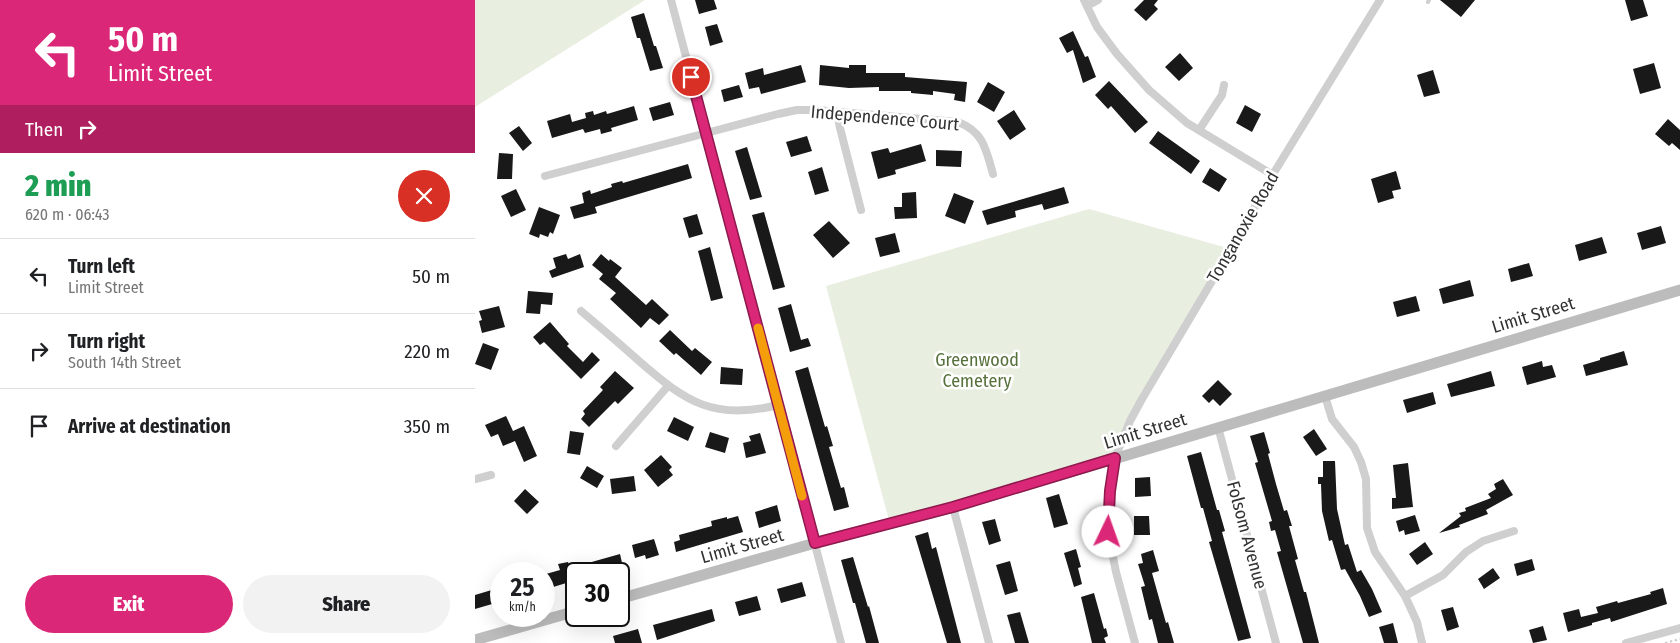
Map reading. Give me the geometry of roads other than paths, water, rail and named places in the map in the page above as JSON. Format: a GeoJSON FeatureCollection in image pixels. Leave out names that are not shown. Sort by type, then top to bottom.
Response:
{"type":"FeatureCollection","features":[{"type":"Feature","properties":{"kind":"street"},"geometry":{"type":"LineString","coordinates":[[671,0],[841,643]]}},
{"type":"Feature","properties":{"kind":"street"},"geometry":{"type":"LineString","coordinates":[[1098,0],[1086,3],[1097,27],[1128,68],[1149,90],[1187,122],[1273,175]]}},
{"type":"Feature","properties":{"kind":"street","name":"Tonganoxie Road"},"geometry":{"type":"LineString","coordinates":[[1135,643],[1115,572],[1108,532],[1110,491],[1115,458],[1130,421],[1142,399],[1273,175],[1380,0]]}},
{"type":"Feature","properties":{"kind":"street"},"geometry":{"type":"LineString","coordinates":[[1199,130],[1222,95],[1224,85]]}},
{"type":"Feature","properties":{"kind":"street","name":"Independence Court"},"geometry":{"type":"LineString","coordinates":[[545,176],[797,110],[958,122],[975,131],[982,140],[993,174]]}},
{"type":"Feature","properties":{"kind":"street"},"geometry":{"type":"LineString","coordinates":[[837,112],[861,210]]}},
{"type":"Feature","properties":{"kind":"street","name":"Limit Street"},"geometry":{"type":"LineString","coordinates":[[630,596],[815,543],[953,507],[1680,290]]}},
{"type":"Feature","properties":{"kind":"street"},"geometry":{"type":"LineString","coordinates":[[581,310],[668,386],[685,397],[706,406],[731,410],[756,410],[778,405]]}},
{"type":"Feature","properties":{"kind":"street"},"geometry":{"type":"LineString","coordinates":[[616,446],[668,386]]}},
{"type":"Feature","properties":{"kind":"street"},"geometry":{"type":"LineString","coordinates":[[1325,396],[1332,419],[1354,447],[1361,462],[1366,479],[1367,528],[1375,552],[1405,596],[1417,622],[1422,643]]}},
{"type":"Feature","properties":{"kind":"street","name":"Folsom Avenue"},"geometry":{"type":"LineString","coordinates":[[1218,427],[1276,643]]}},
{"type":"Feature","properties":{"kind":"street"},"geometry":{"type":"LineString","coordinates":[[475,479],[491,475]]}},
{"type":"Feature","properties":{"kind":"street"},"geometry":{"type":"LineString","coordinates":[[953,507],[989,643]]}},
{"type":"Feature","properties":{"kind":"street"},"geometry":{"type":"LineString","coordinates":[[1405,596],[1443,575],[1466,552],[1483,541],[1514,531]]}},
{"type":"Feature","properties":{"kind":"street"},"geometry":{"type":"LineString","coordinates":[[475,640],[565,614]]}},
{"type":"Feature","properties":{"kind":"street"},"geometry":{"type":"LineString","coordinates":[[1626,643],[1680,628]]}},
{"type":"Feature","properties":{"kind":"park label","name":"Greenwood Cemetery"},"geometry":{"type":"Point","coordinates":[977,370]}}]}
